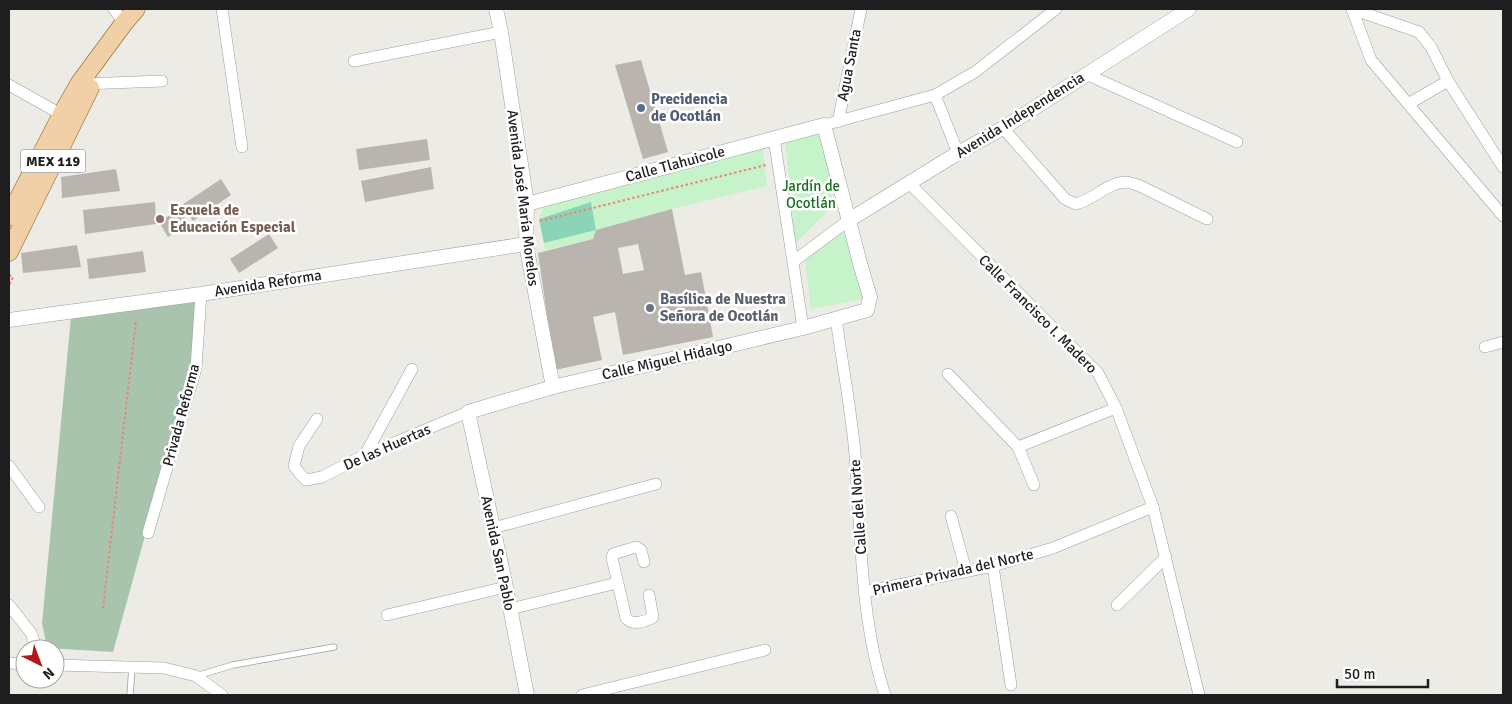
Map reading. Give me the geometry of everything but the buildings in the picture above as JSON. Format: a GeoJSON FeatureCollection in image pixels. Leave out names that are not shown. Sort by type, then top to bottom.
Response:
{"type":"FeatureCollection","features":[{"type":"Feature","properties":{"kind":"main road","name":"MEX 119"},"geometry":{"type":"LineString","coordinates":[[9,218],[67,118],[119,16],[136,9]]}},
{"type":"Feature","properties":{"kind":"main road","name":"MEX 119"},"geometry":{"type":"LineString","coordinates":[[9,252],[67,118]]}},
{"type":"Feature","properties":{"kind":"street"},"geometry":{"type":"LineString","coordinates":[[222,9],[242,147]]}},
{"type":"Feature","properties":{"kind":"street","name":"Avenida José María Morelos"},"geometry":{"type":"LineString","coordinates":[[496,9],[527,204],[526,244],[553,387]]}},
{"type":"Feature","properties":{"kind":"street","name":"Agua Santa"},"geometry":{"type":"LineString","coordinates":[[838,122],[861,9]]}},
{"type":"Feature","properties":{"kind":"street"},"geometry":{"type":"LineString","coordinates":[[794,262],[849,220],[824,125],[935,95],[975,72],[1056,9]]}},
{"type":"Feature","properties":{"kind":"street","name":"Avenida Independencia"},"geometry":{"type":"LineString","coordinates":[[849,220],[958,153],[1003,128],[1189,9]]}},
{"type":"Feature","properties":{"kind":"street"},"geometry":{"type":"LineString","coordinates":[[1352,9],[1419,32],[1431,47],[1448,81],[1503,167]]}},
{"type":"Feature","properties":{"kind":"street"},"geometry":{"type":"LineString","coordinates":[[1352,9],[1371,60],[1503,216]]}},
{"type":"Feature","properties":{"kind":"street"},"geometry":{"type":"LineString","coordinates":[[354,61],[501,32]]}},
{"type":"Feature","properties":{"kind":"street"},"geometry":{"type":"LineString","coordinates":[[1086,74],[1237,142]]}},
{"type":"Feature","properties":{"kind":"street"},"geometry":{"type":"LineString","coordinates":[[88,79],[162,81]]}},
{"type":"Feature","properties":{"kind":"street"},"geometry":{"type":"LineString","coordinates":[[1408,104],[1448,81]]}},
{"type":"Feature","properties":{"kind":"street"},"geometry":{"type":"LineString","coordinates":[[9,85],[67,118]]}},
{"type":"Feature","properties":{"kind":"street"},"geometry":{"type":"LineString","coordinates":[[935,95],[958,153]]}},
{"type":"Feature","properties":{"kind":"street","name":"Calle Tlahuicole"},"geometry":{"type":"LineString","coordinates":[[527,204],[824,125]]}},
{"type":"Feature","properties":{"kind":"street"},"geometry":{"type":"LineString","coordinates":[[1003,128],[1066,199],[1076,204],[1086,202],[1113,186],[1125,182],[1138,184],[1207,218]]}},
{"type":"Feature","properties":{"kind":"street"},"geometry":{"type":"LineString","coordinates":[[774,138],[803,328]]}},
{"type":"Feature","properties":{"kind":"street","name":"Calle Francisco I. Madero"},"geometry":{"type":"LineString","coordinates":[[909,184],[1098,373],[1116,408],[1153,507],[1199,695]]}},
{"type":"Feature","properties":{"kind":"street","name":"Calle Miguel Hidalgo"},"geometry":{"type":"LineString","coordinates":[[468,412],[553,387],[803,328],[867,310],[870,297],[849,220]]}},
{"type":"Feature","properties":{"kind":"street","name":"Avenida Reforma"},"geometry":{"type":"LineString","coordinates":[[9,320],[201,294],[526,244]]}},
{"type":"Feature","properties":{"kind":"street","name":"Privada Reforma"},"geometry":{"type":"LineString","coordinates":[[148,533],[196,368],[201,294]]}},
{"type":"Feature","properties":{"kind":"street","name":"Calle del Norte"},"geometry":{"type":"LineString","coordinates":[[836,318],[855,452],[864,592],[880,679],[885,695]]}},
{"type":"Feature","properties":{"kind":"street"},"geometry":{"type":"LineString","coordinates":[[1485,347],[1503,342]]}},
{"type":"Feature","properties":{"kind":"street"},"geometry":{"type":"LineString","coordinates":[[365,456],[412,369]]}},
{"type":"Feature","properties":{"kind":"street"},"geometry":{"type":"LineString","coordinates":[[948,374],[1018,448],[1034,485]]}},
{"type":"Feature","properties":{"kind":"street"},"geometry":{"type":"LineString","coordinates":[[1018,448],[1116,408]]}},
{"type":"Feature","properties":{"kind":"street","name":"De las Huertas"},"geometry":{"type":"LineString","coordinates":[[317,419],[299,446],[294,466],[306,480],[322,477],[365,456],[468,412]]}},
{"type":"Feature","properties":{"kind":"street","name":"Avenida San Pablo"},"geometry":{"type":"LineString","coordinates":[[468,412],[527,695]]}},
{"type":"Feature","properties":{"kind":"street"},"geometry":{"type":"LineString","coordinates":[[9,466],[39,507]]}},
{"type":"Feature","properties":{"kind":"street"},"geometry":{"type":"LineString","coordinates":[[493,528],[656,484]]}},
{"type":"Feature","properties":{"kind":"street","name":"Primera Privada del Norte"},"geometry":{"type":"LineString","coordinates":[[864,592],[993,566],[1053,548],[1153,507]]}},
{"type":"Feature","properties":{"kind":"street"},"geometry":{"type":"LineString","coordinates":[[951,516],[966,571]]}},
{"type":"Feature","properties":{"kind":"street"},"geometry":{"type":"LineString","coordinates":[[644,562],[639,548],[613,554],[612,558],[617,582],[626,618],[629,622],[633,623],[653,617],[649,596]]}},
{"type":"Feature","properties":{"kind":"street"},"geometry":{"type":"LineString","coordinates":[[1117,605],[1166,557]]}},
{"type":"Feature","properties":{"kind":"street"},"geometry":{"type":"LineString","coordinates":[[993,566],[1011,685]]}},
{"type":"Feature","properties":{"kind":"street"},"geometry":{"type":"LineString","coordinates":[[510,609],[617,582]]}},
{"type":"Feature","properties":{"kind":"street"},"geometry":{"type":"LineString","coordinates":[[387,615],[506,587]]}},
{"type":"Feature","properties":{"kind":"street"},"geometry":{"type":"LineString","coordinates":[[9,605],[31,633],[33,639]]}},
{"type":"Feature","properties":{"kind":"street"},"geometry":{"type":"LineString","coordinates":[[582,695],[765,650]]}},
{"type":"Feature","properties":{"kind":"street"},"geometry":{"type":"LineString","coordinates":[[65,665],[164,668],[196,676],[222,695]]}},
{"type":"Feature","properties":{"kind":"lane"},"geometry":{"type":"LineString","coordinates":[[196,676],[233,666],[334,647]]}},
{"type":"Feature","properties":{"kind":"lane"},"geometry":{"type":"LineString","coordinates":[[130,695],[132,667]]}},
{"type":"Feature","properties":{"kind":"path"},"geometry":{"type":"LineString","coordinates":[[526,225],[779,162]]}},
{"type":"Feature","properties":{"kind":"path"},"geometry":{"type":"LineString","coordinates":[[9,274],[13,277],[9,285]]}},
{"type":"Feature","properties":{"kind":"path"},"geometry":{"type":"LineString","coordinates":[[103,608],[136,320]]}},
{"type":"Feature","properties":{"kind":"green space","name":"Jardín de Ocotlán"},"geometry":{"type":"Polygon","coordinates":[[[822,126],[833,205],[795,244],[785,138],[822,126]]]}},
{"type":"Feature","properties":{"kind":"green space"},"geometry":{"type":"Polygon","coordinates":[[[762,144],[767,186],[596,230],[593,239],[545,250],[539,219],[544,203],[762,144]]]}},
{"type":"Feature","properties":{"kind":"green space"},"geometry":{"type":"Polygon","coordinates":[[[591,202],[596,230],[544,243],[539,219],[591,202]]]}},
{"type":"Feature","properties":{"kind":"green space"},"geometry":{"type":"Polygon","coordinates":[[[847,229],[863,299],[811,309],[805,260],[841,230],[847,229]]]}},
{"type":"Feature","properties":{"kind":"green space"},"geometry":{"type":"Polygon","coordinates":[[[197,300],[192,365],[113,652],[65,649],[65,639],[45,639],[42,623],[71,317],[197,300]]]}},
{"type":"Feature","properties":{"kind":"place","name":"Precidencia de Ocotlán"},"geometry":{"type":"Point","coordinates":[641,108]}},
{"type":"Feature","properties":{"kind":"place","name":"Escuela de Educación Especial"},"geometry":{"type":"Point","coordinates":[160,219]}},
{"type":"Feature","properties":{"kind":"place","name":"Basílica de Nuestra Señora de Ocotlán"},"geometry":{"type":"Point","coordinates":[650,308]}}]}
